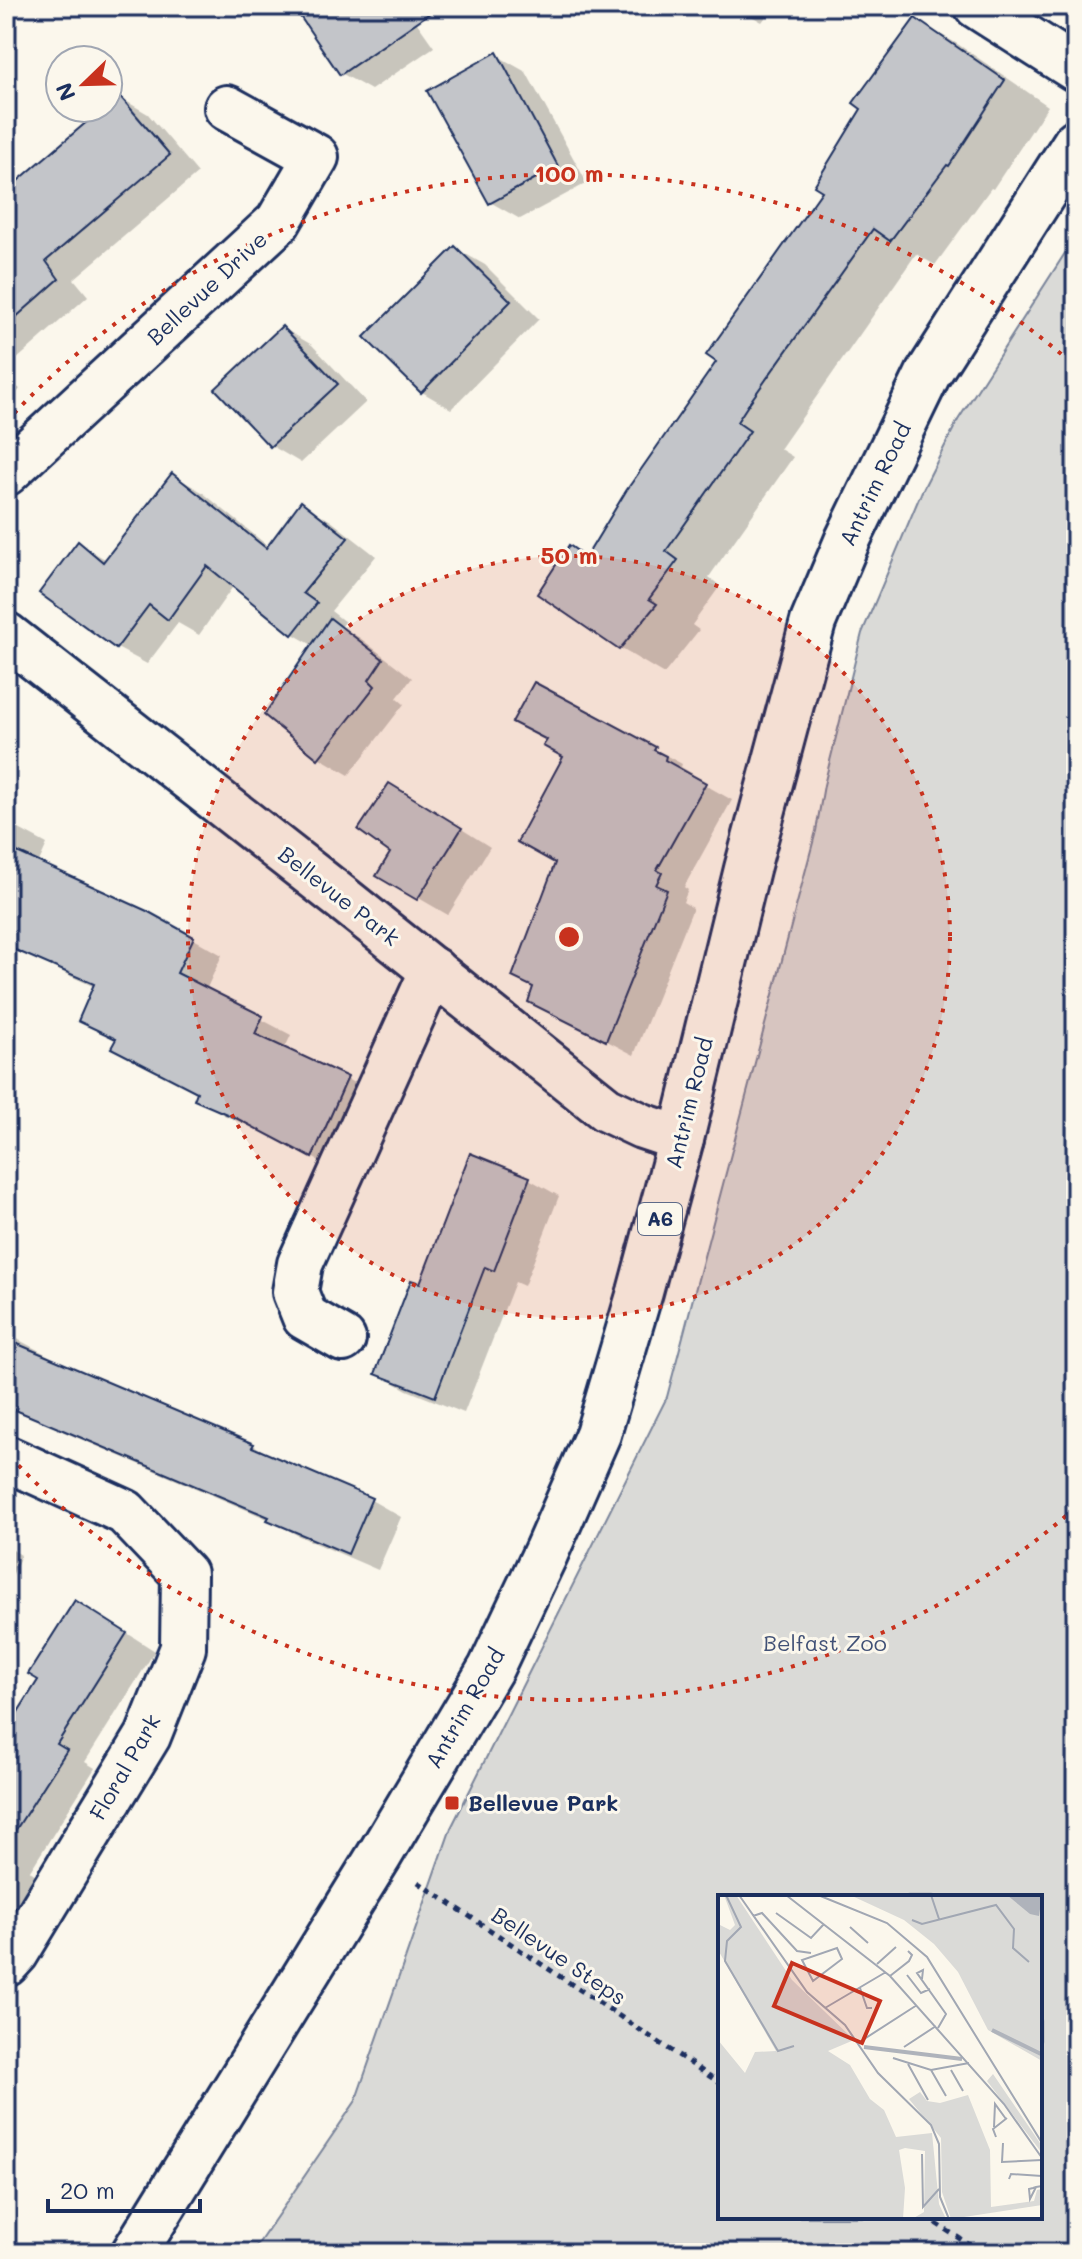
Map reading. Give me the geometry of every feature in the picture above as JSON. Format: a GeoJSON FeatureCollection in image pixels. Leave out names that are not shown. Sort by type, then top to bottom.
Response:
{"type":"FeatureCollection","features":[{"type":"Feature","properties":{"kind":"main road"},"geometry":{"type":"LineString","coordinates":[[977,6],[1076,69]]}},
{"type":"Feature","properties":{"kind":"main road","name":"Bellevue Drive"},"geometry":{"type":"LineString","coordinates":[[6,473],[278,222],[316,157],[227,108]]}},
{"type":"Feature","properties":{"kind":"main road","name":"Antrim Road"},"geometry":{"type":"LineString","coordinates":[[134,2253],[491,1668],[546,1552],[598,1434],[640,1292],[813,622],[848,539],[928,374],[1076,142]]}},
{"type":"Feature","properties":{"kind":"main road","name":"Bellevue Park"},"geometry":{"type":"LineString","coordinates":[[6,635],[606,1109],[642,1126],[681,1139]]}},
{"type":"Feature","properties":{"kind":"main road"},"geometry":{"type":"LineString","coordinates":[[343,1339],[305,1317],[295,1292],[300,1264],[433,970]]}},
{"type":"Feature","properties":{"kind":"main road","name":"Floral Park"},"geometry":{"type":"LineString","coordinates":[[6,1458],[125,1512],[184,1574],[183,1648],[148,1736],[16,1953],[6,1964]]}},
{"type":"Feature","properties":{"kind":"path","name":"Bellevue Steps"},"geometry":{"type":"LineString","coordinates":[[379,1856],[718,2082]]}},
{"type":"Feature","properties":{"kind":"path"},"geometry":{"type":"LineString","coordinates":[[929,2219],[982,2253]]}},
{"type":"Feature","properties":{"kind":"green space","name":"Belfast Zoo"},"geometry":{"type":"Polygon","coordinates":[[[1076,236],[1076,2253],[252,2253],[355,2102],[451,1828],[667,1397],[816,831],[824,785],[862,633],[922,491],[958,420],[1076,236]]]}},
{"type":"Feature","properties":{"kind":"building"},"geometry":{"type":"Polygon","coordinates":[[[293,6],[440,6],[340,75],[293,6]]]}},
{"type":"Feature","properties":{"kind":"building"},"geometry":{"type":"Polygon","coordinates":[[[915,18],[1005,80],[949,166],[890,241],[873,229],[750,402],[737,422],[750,431],[666,551],[678,560],[649,599],[657,604],[619,650],[537,594],[569,545],[586,557],[626,491],[716,362],[706,355],[822,191],[814,186],[861,109],[853,103],[915,18]]]}},
{"type":"Feature","properties":{"kind":"building"},"geometry":{"type":"Polygon","coordinates":[[[497,52],[558,166],[489,204],[427,91],[497,52]]]}},
{"type":"Feature","properties":{"kind":"building"},"geometry":{"type":"Polygon","coordinates":[[[124,101],[170,155],[46,261],[59,279],[6,326],[6,191],[84,124],[124,124],[124,101]]]}},
{"type":"Feature","properties":{"kind":"building"},"geometry":{"type":"Polygon","coordinates":[[[455,246],[511,301],[421,393],[364,337],[455,246]]]}},
{"type":"Feature","properties":{"kind":"building"},"geometry":{"type":"Polygon","coordinates":[[[282,326],[338,384],[270,447],[215,389],[282,326]]]}},
{"type":"Feature","properties":{"kind":"building"},"geometry":{"type":"Polygon","coordinates":[[[172,473],[266,548],[301,501],[348,538],[303,593],[317,603],[292,635],[207,566],[168,620],[149,605],[116,649],[39,593],[78,541],[103,562],[172,473]]]}},
{"type":"Feature","properties":{"kind":"building"},"geometry":{"type":"Polygon","coordinates":[[[330,618],[383,659],[369,680],[375,686],[318,759],[264,715],[330,618]]]}},
{"type":"Feature","properties":{"kind":"building"},"geometry":{"type":"Polygon","coordinates":[[[534,682],[656,747],[654,750],[666,756],[665,760],[706,783],[657,870],[662,873],[656,885],[667,890],[606,1041],[528,1002],[533,987],[512,977],[555,863],[517,842],[563,757],[543,746],[547,740],[512,722],[534,682]]]}},
{"type":"Feature","properties":{"kind":"building"},"geometry":{"type":"Polygon","coordinates":[[[389,783],[462,828],[417,900],[376,876],[390,853],[358,830],[389,783]]]}},
{"type":"Feature","properties":{"kind":"building"},"geometry":{"type":"Polygon","coordinates":[[[6,847],[147,911],[194,937],[177,973],[263,1016],[255,1034],[348,1077],[312,1158],[194,1100],[197,1092],[111,1048],[116,1039],[78,1021],[94,984],[6,946],[6,847]]]}},
{"type":"Feature","properties":{"kind":"building"},"geometry":{"type":"Polygon","coordinates":[[[470,1153],[530,1177],[494,1271],[485,1267],[435,1397],[375,1374],[411,1280],[420,1283],[470,1153]]]}},
{"type":"Feature","properties":{"kind":"building"},"geometry":{"type":"Polygon","coordinates":[[[6,1339],[254,1444],[252,1447],[372,1498],[348,1554],[267,1520],[269,1517],[6,1406],[6,1339]]]}},
{"type":"Feature","properties":{"kind":"building"},"geometry":{"type":"Polygon","coordinates":[[[75,1600],[127,1633],[57,1744],[67,1750],[6,1845],[6,1731],[38,1680],[28,1674],[75,1600]]]}},
{"type":"Feature","properties":{"kind":"place","name":"Bellevue Park"},"geometry":{"type":"Point","coordinates":[452,1803]}}]}
